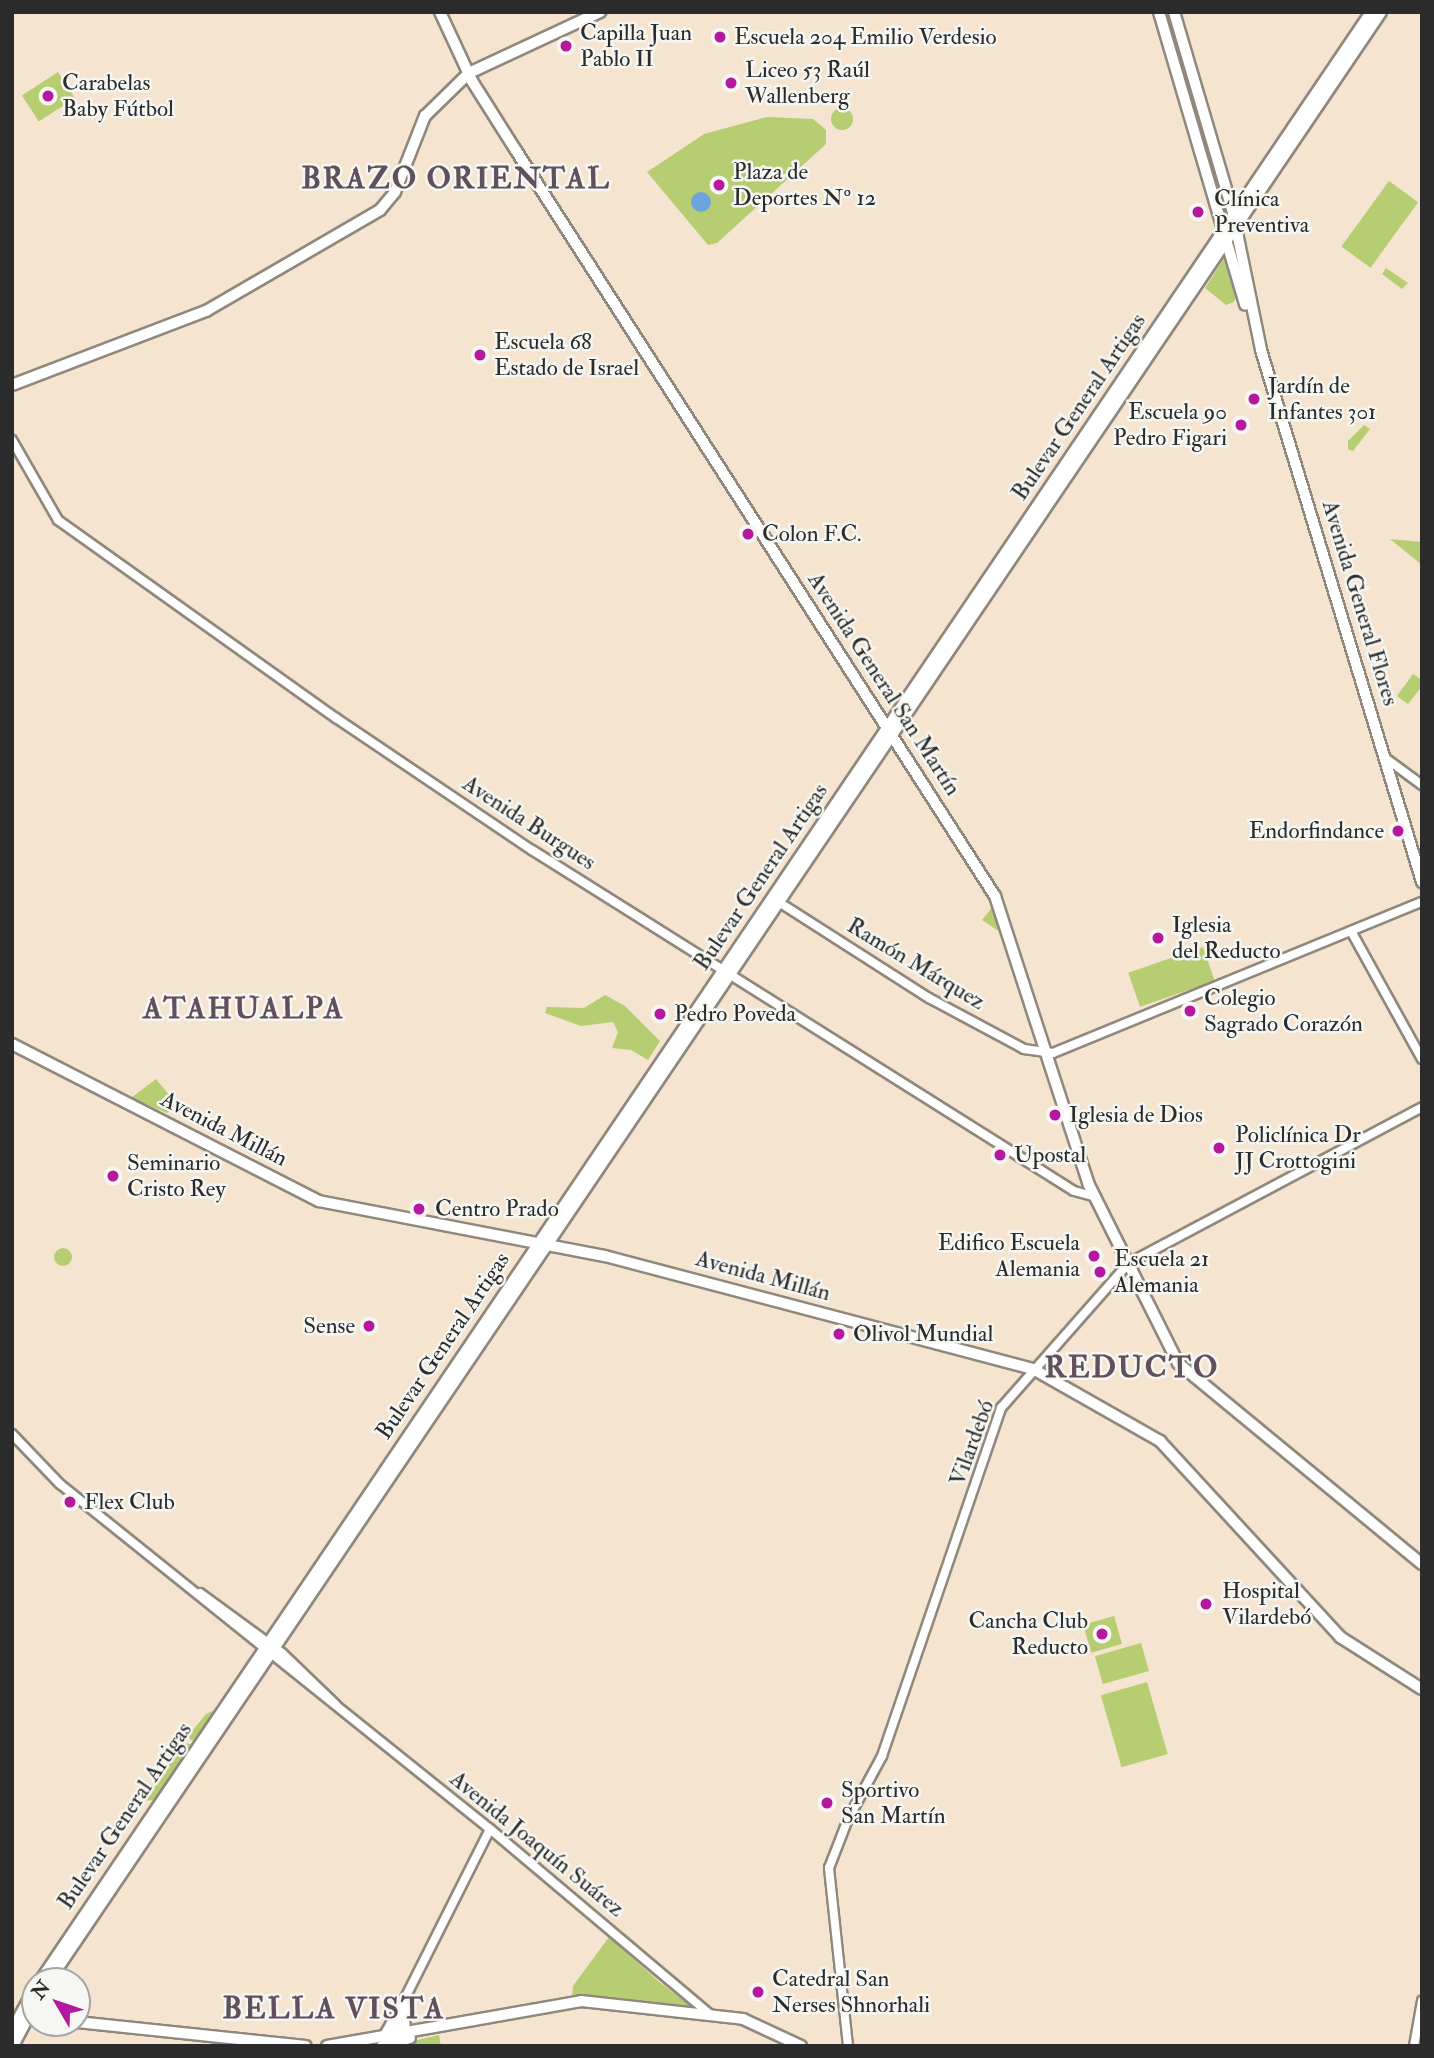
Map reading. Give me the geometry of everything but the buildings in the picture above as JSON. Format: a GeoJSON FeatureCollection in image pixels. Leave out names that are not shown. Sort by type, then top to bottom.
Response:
{"type":"FeatureCollection","features":[{"type":"Feature","properties":{"kind":"main road","name":"Avenida General San Martín"},"geometry":{"type":"LineString","coordinates":[[440,12],[469,73],[995,896],[1093,1196],[1182,1369],[1422,1564]]}},
{"type":"Feature","properties":{"kind":"main road"},"geometry":{"type":"LineString","coordinates":[[12,385],[206,311],[380,210],[395,192],[425,116],[469,73],[600,12]]}},
{"type":"Feature","properties":{"kind":"main road","name":"Avenida General Flores"},"geometry":{"type":"LineString","coordinates":[[1159,12],[1422,882]]}},
{"type":"Feature","properties":{"kind":"main road","name":"Avenida General Flores"},"geometry":{"type":"LineString","coordinates":[[1174,12],[1235,221],[1258,337]]}},
{"type":"Feature","properties":{"kind":"main road","name":"Bulevar General Artigas"},"geometry":{"type":"LineString","coordinates":[[890,731],[1196,289],[1257,177],[1371,12]]}},
{"type":"Feature","properties":{"kind":"main road","name":"Bulevar General Artigas"},"geometry":{"type":"LineString","coordinates":[[50,1967],[269,1648],[1235,221],[1381,12]]}},
{"type":"Feature","properties":{"kind":"main road","name":"Avenida Millán"},"geometry":{"type":"LineString","coordinates":[[12,1044],[319,1201],[543,1243],[1035,1370],[1160,1441],[1340,1637],[1422,1689]]}},
{"type":"Feature","properties":{"kind":"main road","name":"Bulevar General Artigas"},"geometry":{"type":"LineString","coordinates":[[58,1967],[269,1648]]}},
{"type":"Feature","properties":{"kind":"main road"},"geometry":{"type":"LineString","coordinates":[[403,2040],[577,2001],[748,2021],[801,2046]]}},
{"type":"Feature","properties":{"kind":"main road"},"geometry":{"type":"LineString","coordinates":[[327,2046],[403,2040],[580,2008],[740,2025],[778,2036]]}},
{"type":"Feature","properties":{"kind":"main road"},"geometry":{"type":"LineString","coordinates":[[383,2041],[397,2016]]}},
{"type":"Feature","properties":{"kind":"main road"},"geometry":{"type":"LineString","coordinates":[[13,2046],[21,2023]]}},
{"type":"Feature","properties":{"kind":"main road"},"geometry":{"type":"LineString","coordinates":[[91,2023],[306,2046]]}},
{"type":"Feature","properties":{"kind":"street","name":"Avenida Burgues"},"geometry":{"type":"LineString","coordinates":[[12,440],[48,508],[64,525],[366,738],[727,972],[1071,1188],[1093,1196]]}},
{"type":"Feature","properties":{"kind":"street"},"geometry":{"type":"LineString","coordinates":[[1384,757],[1422,785]]}},
{"type":"Feature","properties":{"kind":"street","name":"Ramón Márquez"},"geometry":{"type":"LineString","coordinates":[[775,900],[929,998],[1024,1049],[1046,1053]]}},
{"type":"Feature","properties":{"kind":"street"},"geometry":{"type":"LineString","coordinates":[[1046,1053],[1422,902]]}},
{"type":"Feature","properties":{"kind":"street"},"geometry":{"type":"LineString","coordinates":[[1351,931],[1422,1059]]}},
{"type":"Feature","properties":{"kind":"street","name":"Vilardebó"},"geometry":{"type":"LineString","coordinates":[[848,2046],[836,1967],[829,1877],[832,1861],[848,1819],[882,1756],[1001,1408],[1129,1263],[1422,1108]]}},
{"type":"Feature","properties":{"kind":"street"},"geometry":{"type":"LineString","coordinates":[[1071,1188],[1089,1185]]}},
{"type":"Feature","properties":{"kind":"street","name":"Avenida Joaquín Suárez"},"geometry":{"type":"LineString","coordinates":[[12,1434],[53,1477],[269,1648],[608,1925],[655,1972],[712,2016]]}},
{"type":"Feature","properties":{"kind":"street"},"geometry":{"type":"LineString","coordinates":[[403,2040],[397,2016],[490,1829]]}},
{"type":"Feature","properties":{"kind":"street"},"geometry":{"type":"LineString","coordinates":[[403,2040],[404,2001]]}},
{"type":"Feature","properties":{"kind":"street"},"geometry":{"type":"LineString","coordinates":[[1414,2046],[1422,2001]]}},
{"type":"Feature","properties":{"kind":"green space"},"geometry":{"type":"Polygon","coordinates":[[[1164,12],[1169,12],[1195,102],[1191,101],[1164,12]]]}},
{"type":"Feature","properties":{"kind":"green space","name":"Carabelas Baby Fútbol"},"geometry":{"type":"Polygon","coordinates":[[[58,72],[75,98],[39,121],[22,95],[58,72]]]}},
{"type":"Feature","properties":{"kind":"green space"},"geometry":{"type":"Polygon","coordinates":[[[842,108],[850,111],[853,119],[850,127],[842,130],[834,127],[831,119],[834,111],[842,108]]]}},
{"type":"Feature","properties":{"kind":"green space","name":"Plaza de Deportes Nº 12"},"geometry":{"type":"Polygon","coordinates":[[[767,117],[813,119],[826,130],[826,144],[717,243],[708,245],[647,172],[704,134],[767,117]]]}},
{"type":"Feature","properties":{"kind":"green space"},"geometry":{"type":"Polygon","coordinates":[[[1389,181],[1418,202],[1371,268],[1341,247],[1389,181]]]}},
{"type":"Feature","properties":{"kind":"green space"},"geometry":{"type":"Polygon","coordinates":[[[1225,257],[1237,294],[1234,302],[1226,305],[1205,288],[1225,257]]]}},
{"type":"Feature","properties":{"kind":"green space"},"geometry":{"type":"Polygon","coordinates":[[[1386,268],[1408,283],[1402,289],[1382,274],[1386,268]]]}},
{"type":"Feature","properties":{"kind":"green space"},"geometry":{"type":"Polygon","coordinates":[[[1364,425],[1370,429],[1353,451],[1348,449],[1348,441],[1364,425]]]}},
{"type":"Feature","properties":{"kind":"green space"},"geometry":{"type":"Polygon","coordinates":[[[1390,539],[1422,542],[1422,565],[1390,539]]]}},
{"type":"Feature","properties":{"kind":"green space"},"geometry":{"type":"Polygon","coordinates":[[[1413,674],[1422,680],[1422,686],[1408,704],[1397,696],[1413,674]]]}},
{"type":"Feature","properties":{"kind":"green space"},"geometry":{"type":"Polygon","coordinates":[[[994,905],[1003,934],[982,920],[994,905]]]}},
{"type":"Feature","properties":{"kind":"green space"},"geometry":{"type":"Polygon","coordinates":[[[1203,947],[1215,981],[1140,1007],[1128,973],[1203,947]]]}},
{"type":"Feature","properties":{"kind":"green space"},"geometry":{"type":"Polygon","coordinates":[[[605,995],[625,1006],[660,1041],[648,1060],[631,1050],[612,1048],[618,1032],[613,1022],[581,1026],[545,1013],[547,1007],[584,1008],[605,995]]]}},
{"type":"Feature","properties":{"kind":"green space"},"geometry":{"type":"Polygon","coordinates":[[[156,1079],[178,1106],[167,1113],[131,1098],[156,1079]]]}},
{"type":"Feature","properties":{"kind":"green space"},"geometry":{"type":"Polygon","coordinates":[[[63,1248],[69,1251],[72,1257],[69,1263],[63,1266],[57,1263],[54,1257],[57,1251],[63,1248]]]}},
{"type":"Feature","properties":{"kind":"green space","name":"Cancha Club Reducto"},"geometry":{"type":"Polygon","coordinates":[[[1114,1616],[1122,1644],[1091,1653],[1083,1625],[1114,1616]]]}},
{"type":"Feature","properties":{"kind":"green space"},"geometry":{"type":"Polygon","coordinates":[[[1141,1643],[1149,1671],[1103,1684],[1095,1656],[1141,1643]]]}},
{"type":"Feature","properties":{"kind":"green space"},"geometry":{"type":"Polygon","coordinates":[[[1147,1682],[1168,1754],[1122,1767],[1101,1695],[1147,1682]]]}},
{"type":"Feature","properties":{"kind":"green space"},"geometry":{"type":"Polygon","coordinates":[[[219,1708],[195,1742],[191,1740],[188,1736],[206,1714],[219,1708]]]}},
{"type":"Feature","properties":{"kind":"green space"},"geometry":{"type":"Polygon","coordinates":[[[187,1743],[193,1746],[156,1800],[138,1801],[187,1743]]]}},
{"type":"Feature","properties":{"kind":"green space"},"geometry":{"type":"Polygon","coordinates":[[[609,1937],[658,1981],[695,2009],[572,1997],[573,1986],[609,1937]]]}},
{"type":"Feature","properties":{"kind":"green space"},"geometry":{"type":"Polygon","coordinates":[[[439,2035],[441,2046],[409,2046],[413,2041],[439,2035]]]}},
{"type":"Feature","properties":{"kind":"water"},"geometry":{"type":"Polygon","coordinates":[[[697,192],[705,192],[711,202],[705,212],[697,212],[691,206],[691,198],[697,192]]]}},
{"type":"Feature","properties":{"kind":"place","name":"Escuela 204 Emilio Verdesio"},"geometry":{"type":"Point","coordinates":[720,37]}},
{"type":"Feature","properties":{"kind":"place","name":"Capilla Juan Pablo II"},"geometry":{"type":"Point","coordinates":[566,46]}},
{"type":"Feature","properties":{"kind":"place","name":"Liceo 53 Raúl Wallenberg"},"geometry":{"type":"Point","coordinates":[731,83]}},
{"type":"Feature","properties":{"kind":"place","name":"Carabelas Baby Fútbol"},"geometry":{"type":"Point","coordinates":[48,96]}},
{"type":"Feature","properties":{"kind":"place","name":"Plaza de Deportes Nº 12"},"geometry":{"type":"Point","coordinates":[719,185]}},
{"type":"Feature","properties":{"kind":"place","name":"Clínica Preventiva"},"geometry":{"type":"Point","coordinates":[1198,212]}},
{"type":"Feature","properties":{"kind":"place","name":"Escuela 68 Estado de Israel"},"geometry":{"type":"Point","coordinates":[480,355]}},
{"type":"Feature","properties":{"kind":"place","name":"Jardín de Infantes 301"},"geometry":{"type":"Point","coordinates":[1254,399]}},
{"type":"Feature","properties":{"kind":"place","name":"Escuela 90 Pedro Figari"},"geometry":{"type":"Point","coordinates":[1241,425]}},
{"type":"Feature","properties":{"kind":"place","name":"Colon F.C."},"geometry":{"type":"Point","coordinates":[748,534]}},
{"type":"Feature","properties":{"kind":"place","name":"Endorfindance"},"geometry":{"type":"Point","coordinates":[1398,831]}},
{"type":"Feature","properties":{"kind":"place","name":"Iglesia del Reducto"},"geometry":{"type":"Point","coordinates":[1158,938]}},
{"type":"Feature","properties":{"kind":"place","name":"Colegio Sagrado Corazón"},"geometry":{"type":"Point","coordinates":[1190,1011]}},
{"type":"Feature","properties":{"kind":"place","name":"Pedro Poveda"},"geometry":{"type":"Point","coordinates":[660,1014]}},
{"type":"Feature","properties":{"kind":"place","name":"Iglesia de Dios"},"geometry":{"type":"Point","coordinates":[1055,1115]}},
{"type":"Feature","properties":{"kind":"place","name":"Policlínica Dr JJ Crottogini"},"geometry":{"type":"Point","coordinates":[1219,1148]}},
{"type":"Feature","properties":{"kind":"place","name":"Upostal"},"geometry":{"type":"Point","coordinates":[1000,1155]}},
{"type":"Feature","properties":{"kind":"place","name":"Seminario Cristo Rey"},"geometry":{"type":"Point","coordinates":[113,1176]}},
{"type":"Feature","properties":{"kind":"place","name":"Centro Prado"},"geometry":{"type":"Point","coordinates":[419,1209]}},
{"type":"Feature","properties":{"kind":"place","name":"Edifico Escuela Alemania"},"geometry":{"type":"Point","coordinates":[1094,1256]}},
{"type":"Feature","properties":{"kind":"place","name":"Escuela 21 Alemania"},"geometry":{"type":"Point","coordinates":[1100,1272]}},
{"type":"Feature","properties":{"kind":"place","name":"Sense"},"geometry":{"type":"Point","coordinates":[369,1326]}},
{"type":"Feature","properties":{"kind":"place","name":"Olivol Mundial"},"geometry":{"type":"Point","coordinates":[839,1334]}},
{"type":"Feature","properties":{"kind":"place","name":"Flex Club"},"geometry":{"type":"Point","coordinates":[70,1502]}},
{"type":"Feature","properties":{"kind":"place","name":"Hospital Vilardebó"},"geometry":{"type":"Point","coordinates":[1206,1604]}},
{"type":"Feature","properties":{"kind":"place","name":"Cancha Club Reducto"},"geometry":{"type":"Point","coordinates":[1102,1634]}},
{"type":"Feature","properties":{"kind":"place","name":"Sportivo San Martín"},"geometry":{"type":"Point","coordinates":[827,1803]}},
{"type":"Feature","properties":{"kind":"place","name":"Catedral San Nerses Shnorhali"},"geometry":{"type":"Point","coordinates":[758,1992]}},
{"type":"Feature","properties":{"kind":"district","name":"BRAZO ORIENTAL"},"geometry":{"type":"Point","coordinates":[456,179]}},
{"type":"Feature","properties":{"kind":"district","name":"ATAHUALPA"},"geometry":{"type":"Point","coordinates":[244,1009]}},
{"type":"Feature","properties":{"kind":"district","name":"REDUCTO"},"geometry":{"type":"Point","coordinates":[1132,1368]}},
{"type":"Feature","properties":{"kind":"district","name":"BELLA VISTA"},"geometry":{"type":"Point","coordinates":[334,2009]}}]}
